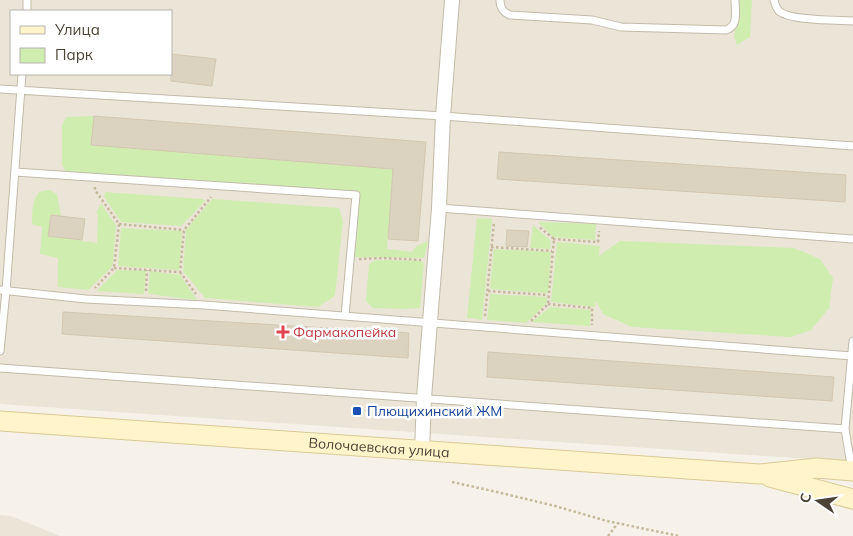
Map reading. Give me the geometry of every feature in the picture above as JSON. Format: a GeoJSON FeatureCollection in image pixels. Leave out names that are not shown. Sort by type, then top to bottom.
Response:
{"type":"FeatureCollection","features":[{"type":"Feature","properties":{"kind":"street"},"geometry":{"type":"LineString","coordinates":[[422,451],[424,398],[439,208],[452,0]]}},
{"type":"Feature","properties":{"kind":"street","name":"Волочаевская улица"},"geometry":{"type":"LineString","coordinates":[[0,421],[759,474],[852,462]]}},
{"type":"Feature","properties":{"kind":"street","name":"Волочаевская улица"},"geometry":{"type":"LineString","coordinates":[[759,474],[853,499]]}},
{"type":"Feature","properties":{"kind":"lane"},"geometry":{"type":"LineString","coordinates":[[500,0],[502,9],[510,15],[592,20],[621,27],[726,30],[732,28],[735,22],[734,0]]}},
{"type":"Feature","properties":{"kind":"lane"},"geometry":{"type":"LineString","coordinates":[[774,0],[779,11],[793,17],[853,21]]}},
{"type":"Feature","properties":{"kind":"lane"},"geometry":{"type":"LineString","coordinates":[[0,351],[3,290],[15,172],[22,75]]}},
{"type":"Feature","properties":{"kind":"lane"},"geometry":{"type":"LineString","coordinates":[[0,89],[444,116],[853,146]]}},
{"type":"Feature","properties":{"kind":"lane"},"geometry":{"type":"LineString","coordinates":[[15,172],[356,195],[345,316]]}},
{"type":"Feature","properties":{"kind":"lane"},"geometry":{"type":"LineString","coordinates":[[439,208],[853,239]]}},
{"type":"Feature","properties":{"kind":"lane"},"geometry":{"type":"LineString","coordinates":[[3,290],[86,299],[204,305],[852,356]]}},
{"type":"Feature","properties":{"kind":"lane"},"geometry":{"type":"LineString","coordinates":[[852,462],[845,429],[853,342]]}},
{"type":"Feature","properties":{"kind":"lane"},"geometry":{"type":"LineString","coordinates":[[0,368],[845,429]]}},
{"type":"Feature","properties":{"kind":"path"},"geometry":{"type":"LineString","coordinates":[[86,299],[114,268],[119,224],[95,190],[94,178]]}},
{"type":"Feature","properties":{"kind":"path"},"geometry":{"type":"LineString","coordinates":[[204,305],[180,272],[184,230],[210,197],[223,186]]}},
{"type":"Feature","properties":{"kind":"path"},"geometry":{"type":"LineString","coordinates":[[484,328],[494,212]]}},
{"type":"Feature","properties":{"kind":"path"},"geometry":{"type":"LineString","coordinates":[[529,215],[553,239],[598,242],[600,220]]}},
{"type":"Feature","properties":{"kind":"path"},"geometry":{"type":"LineString","coordinates":[[119,224],[184,230]]}},
{"type":"Feature","properties":{"kind":"path"},"geometry":{"type":"LineString","coordinates":[[521,330],[548,304],[553,239]]}},
{"type":"Feature","properties":{"kind":"path"},"geometry":{"type":"LineString","coordinates":[[492,247],[553,251]]}},
{"type":"Feature","properties":{"kind":"path"},"geometry":{"type":"LineString","coordinates":[[350,257],[354,259],[383,258],[434,261]]}},
{"type":"Feature","properties":{"kind":"path"},"geometry":{"type":"LineString","coordinates":[[114,268],[180,272]]}},
{"type":"Feature","properties":{"kind":"path"},"geometry":{"type":"LineString","coordinates":[[145,302],[147,270]]}},
{"type":"Feature","properties":{"kind":"path"},"geometry":{"type":"LineString","coordinates":[[488,292],[549,295]]}},
{"type":"Feature","properties":{"kind":"path"},"geometry":{"type":"LineString","coordinates":[[548,304],[592,308],[591,336]]}},
{"type":"Feature","properties":{"kind":"path"},"geometry":{"type":"LineString","coordinates":[[452,482],[555,506],[607,521],[679,536]]}},
{"type":"Feature","properties":{"kind":"path"},"geometry":{"type":"LineString","coordinates":[[608,536],[618,523]]}},
{"type":"Feature","properties":{"kind":"shaded area"},"geometry":{"type":"Polygon","coordinates":[[[0,0],[853,0],[853,462],[0,404],[0,0]]]}},
{"type":"Feature","properties":{"kind":"shaded area"},"geometry":{"type":"Polygon","coordinates":[[[0,515],[11,516],[60,536],[0,536],[0,515]]]}},
{"type":"Feature","properties":{"kind":"green space"},"geometry":{"type":"Polygon","coordinates":[[[738,0],[752,0],[750,37],[737,45],[734,37],[738,0]]]}},
{"type":"Feature","properties":{"kind":"green space"},"geometry":{"type":"Polygon","coordinates":[[[94,116],[92,145],[393,169],[387,249],[412,252],[417,246],[428,241],[424,258],[351,257],[356,195],[66,172],[62,165],[62,126],[66,117],[94,116]]]}},
{"type":"Feature","properties":{"kind":"green space"},"geometry":{"type":"Polygon","coordinates":[[[49,190],[57,194],[61,216],[51,215],[49,236],[97,243],[98,215],[96,213],[101,204],[116,225],[113,264],[88,290],[58,287],[58,258],[40,254],[42,227],[32,224],[33,207],[39,192],[49,190]]]}},
{"type":"Feature","properties":{"kind":"green space"},"geometry":{"type":"Polygon","coordinates":[[[105,192],[202,199],[205,201],[181,226],[121,222],[104,197],[105,192]]]}},
{"type":"Feature","properties":{"kind":"green space"},"geometry":{"type":"Polygon","coordinates":[[[212,199],[339,208],[343,221],[335,296],[318,307],[205,298],[183,271],[186,230],[212,199]]]}},
{"type":"Feature","properties":{"kind":"green space"},"geometry":{"type":"Polygon","coordinates":[[[477,218],[492,219],[482,320],[467,318],[477,218]]]}},
{"type":"Feature","properties":{"kind":"green space"},"geometry":{"type":"Polygon","coordinates":[[[538,222],[596,224],[595,240],[553,237],[538,222]]]}},
{"type":"Feature","properties":{"kind":"green space"},"geometry":{"type":"Polygon","coordinates":[[[533,225],[551,241],[550,249],[530,248],[533,225]]]}},
{"type":"Feature","properties":{"kind":"green space"},"geometry":{"type":"Polygon","coordinates":[[[121,228],[182,231],[179,270],[118,266],[121,228]]]}},
{"type":"Feature","properties":{"kind":"green space"},"geometry":{"type":"Polygon","coordinates":[[[620,241],[794,248],[820,259],[833,278],[829,308],[811,330],[791,337],[632,327],[603,314],[596,301],[595,307],[551,302],[557,242],[600,246],[599,256],[620,241]]]}},
{"type":"Feature","properties":{"kind":"green space"},"geometry":{"type":"Polygon","coordinates":[[[494,249],[551,252],[548,293],[490,289],[494,249]]]}},
{"type":"Feature","properties":{"kind":"green space"},"geometry":{"type":"Polygon","coordinates":[[[376,260],[420,261],[424,263],[420,308],[373,308],[366,301],[369,264],[376,260]]]}},
{"type":"Feature","properties":{"kind":"green space"},"geometry":{"type":"Polygon","coordinates":[[[117,270],[146,271],[144,294],[97,291],[117,270]]]}},
{"type":"Feature","properties":{"kind":"green space"},"geometry":{"type":"Polygon","coordinates":[[[150,271],[180,275],[197,300],[148,294],[150,271]]]}},
{"type":"Feature","properties":{"kind":"green space"},"geometry":{"type":"Polygon","coordinates":[[[490,294],[547,297],[546,304],[526,323],[487,320],[490,294]]]}},
{"type":"Feature","properties":{"kind":"green space"},"geometry":{"type":"Polygon","coordinates":[[[550,307],[591,310],[590,326],[532,322],[550,307]]]}},
{"type":"Feature","properties":{"kind":"building"},"geometry":{"type":"Polygon","coordinates":[[[172,54],[216,59],[212,86],[171,81],[172,54]]]}},
{"type":"Feature","properties":{"kind":"building"},"geometry":{"type":"Polygon","coordinates":[[[94,116],[426,142],[418,241],[388,239],[393,169],[91,145],[94,116]]]}},
{"type":"Feature","properties":{"kind":"building"},"geometry":{"type":"Polygon","coordinates":[[[499,152],[846,175],[845,202],[497,179],[499,152]]]}},
{"type":"Feature","properties":{"kind":"building"},"geometry":{"type":"Polygon","coordinates":[[[51,215],[85,219],[82,240],[48,236],[51,215]]]}},
{"type":"Feature","properties":{"kind":"building"},"geometry":{"type":"Polygon","coordinates":[[[507,230],[529,231],[527,247],[506,246],[507,230]]]}},
{"type":"Feature","properties":{"kind":"building"},"geometry":{"type":"Polygon","coordinates":[[[63,312],[409,333],[408,358],[62,334],[63,312]]]}},
{"type":"Feature","properties":{"kind":"building"},"geometry":{"type":"Polygon","coordinates":[[[488,352],[834,377],[832,401],[487,377],[488,352]]]}},
{"type":"Feature","properties":{"kind":"place","name":"Фармакопейка"},"geometry":{"type":"Point","coordinates":[283,332]}},
{"type":"Feature","properties":{"kind":"place","name":"Плющихинский ЖМ"},"geometry":{"type":"Point","coordinates":[357,411]}}]}
